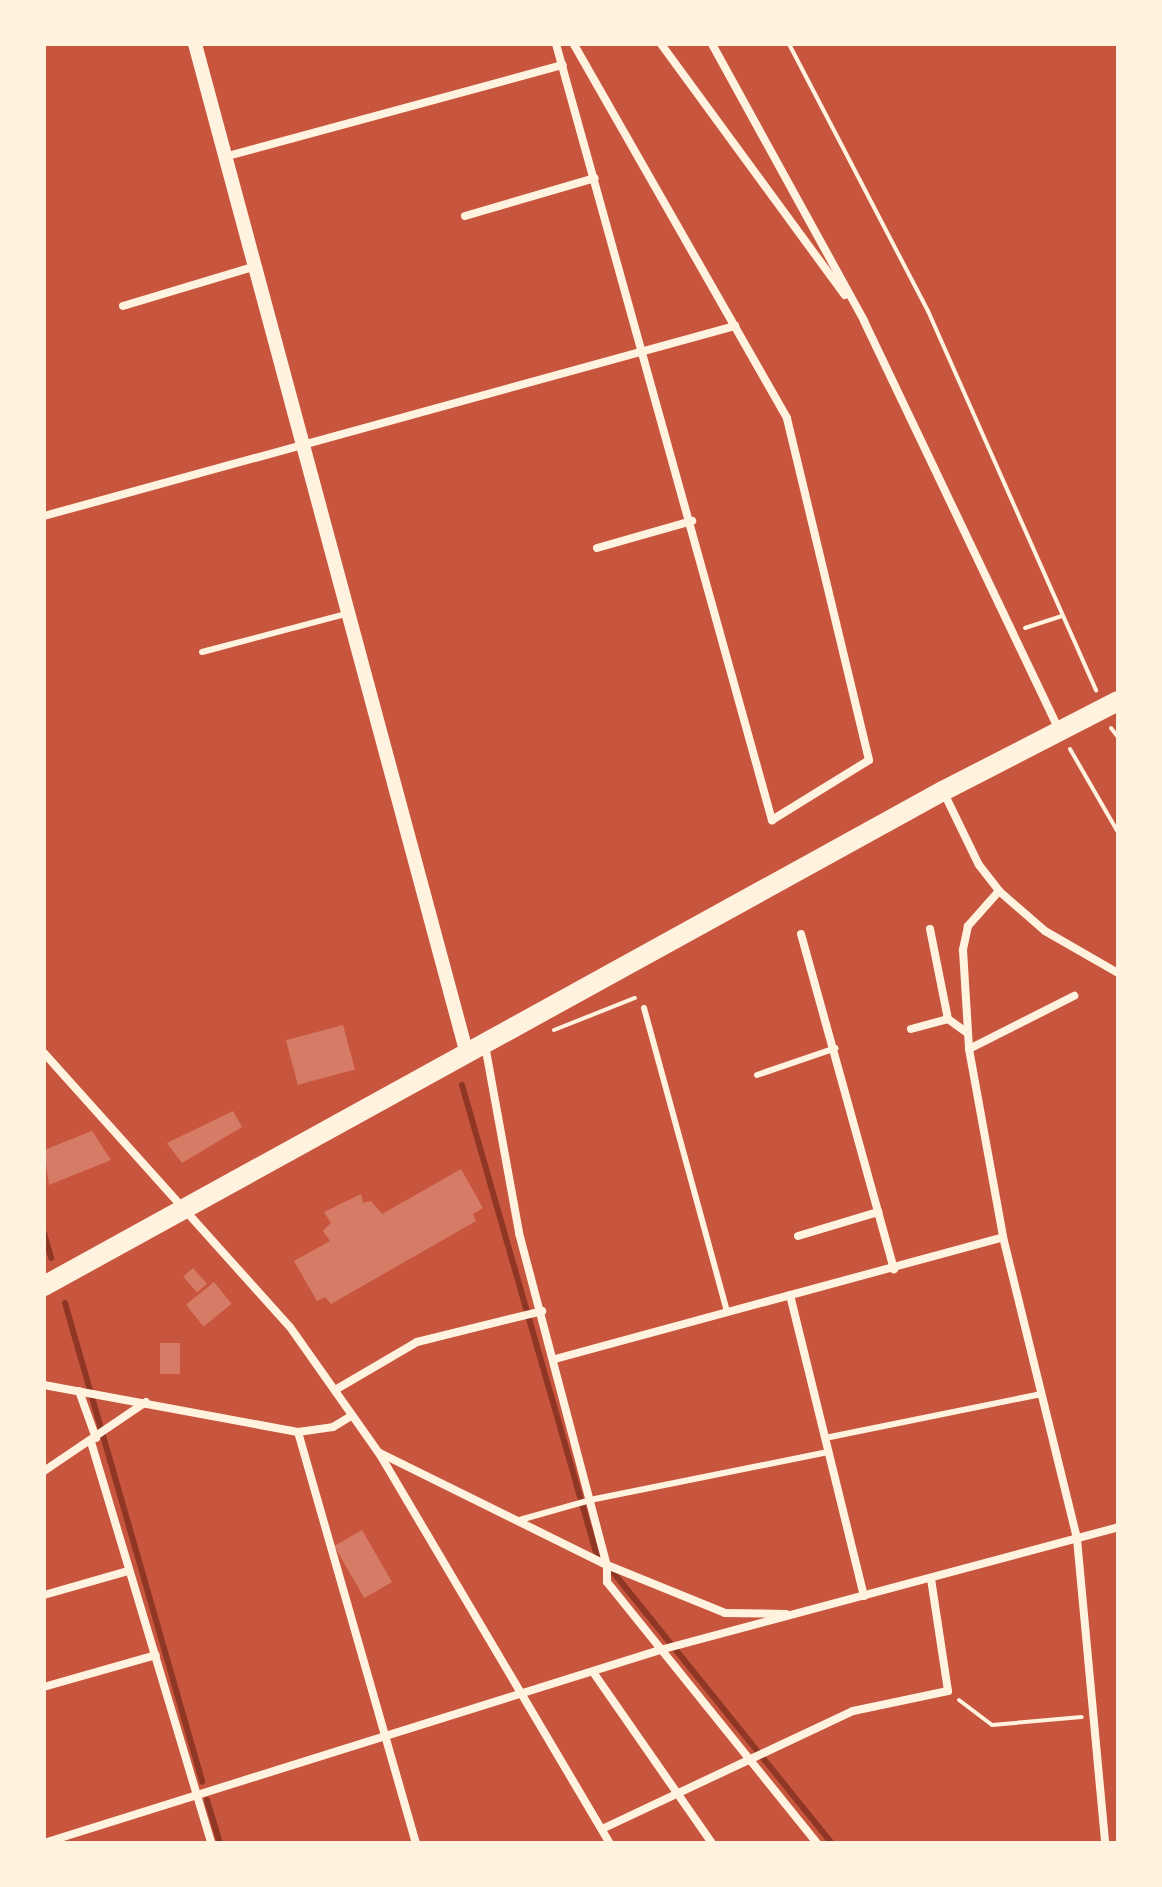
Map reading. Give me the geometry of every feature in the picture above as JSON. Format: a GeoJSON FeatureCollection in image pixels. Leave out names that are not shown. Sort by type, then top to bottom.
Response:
{"type":"FeatureCollection","features":[{"type":"Feature","properties":{"kind":"main road"},"geometry":{"type":"LineString","coordinates":[[44,1286],[943,791],[1107,706]]}},
{"type":"Feature","properties":{"kind":"street"},"geometry":{"type":"LineString","coordinates":[[195,44],[346,614],[476,1049],[519,1233],[555,1359],[607,1565],[607,1582],[817,1843]]}},
{"type":"Feature","properties":{"kind":"street"},"geometry":{"type":"LineString","coordinates":[[556,44],[645,350],[772,820],[869,760],[787,418],[574,44]]}},
{"type":"Feature","properties":{"kind":"street"},"geometry":{"type":"LineString","coordinates":[[661,44],[864,321]]}},
{"type":"Feature","properties":{"kind":"street"},"geometry":{"type":"LineString","coordinates":[[712,44],[864,321],[1059,729]]}},
{"type":"Feature","properties":{"kind":"street"},"geometry":{"type":"LineString","coordinates":[[224,157],[563,65]]}},
{"type":"Feature","properties":{"kind":"street"},"geometry":{"type":"LineString","coordinates":[[465,216],[595,178]]}},
{"type":"Feature","properties":{"kind":"street"},"geometry":{"type":"LineString","coordinates":[[123,306],[253,267]]}},
{"type":"Feature","properties":{"kind":"street"},"geometry":{"type":"LineString","coordinates":[[44,516],[735,326]]}},
{"type":"Feature","properties":{"kind":"street"},"geometry":{"type":"LineString","coordinates":[[597,548],[692,521]]}},
{"type":"Feature","properties":{"kind":"street"},"geometry":{"type":"LineString","coordinates":[[943,791],[979,865],[999,891],[1045,931],[1118,973]]}},
{"type":"Feature","properties":{"kind":"street"},"geometry":{"type":"LineString","coordinates":[[999,891],[968,926],[963,950],[967,1033],[1003,1237],[1077,1539],[1105,1843]]}},
{"type":"Feature","properties":{"kind":"street"},"geometry":{"type":"LineString","coordinates":[[930,929],[948,1019],[967,1033]]}},
{"type":"Feature","properties":{"kind":"street"},"geometry":{"type":"LineString","coordinates":[[801,934],[836,1048],[894,1269]]}},
{"type":"Feature","properties":{"kind":"street"},"geometry":{"type":"LineString","coordinates":[[969,1049],[1074,996]]}},
{"type":"Feature","properties":{"kind":"street"},"geometry":{"type":"LineString","coordinates":[[911,1029],[948,1019]]}},
{"type":"Feature","properties":{"kind":"street"},"geometry":{"type":"LineString","coordinates":[[44,1053],[290,1327],[379,1453],[610,1843]]}},
{"type":"Feature","properties":{"kind":"street"},"geometry":{"type":"LineString","coordinates":[[798,1236],[878,1212]]}},
{"type":"Feature","properties":{"kind":"street"},"geometry":{"type":"LineString","coordinates":[[555,1359],[1003,1237]]}},
{"type":"Feature","properties":{"kind":"street"},"geometry":{"type":"LineString","coordinates":[[790,1295],[864,1596]]}},
{"type":"Feature","properties":{"kind":"street"},"geometry":{"type":"LineString","coordinates":[[335,1390],[417,1342],[542,1311]]}},
{"type":"Feature","properties":{"kind":"street"},"geometry":{"type":"LineString","coordinates":[[44,1385],[298,1432],[333,1427],[351,1416]]}},
{"type":"Feature","properties":{"kind":"street"},"geometry":{"type":"LineString","coordinates":[[82,1391],[98,1436],[128,1571],[211,1843]]}},
{"type":"Feature","properties":{"kind":"street"},"geometry":{"type":"LineString","coordinates":[[44,1471],[146,1402]]}},
{"type":"Feature","properties":{"kind":"street"},"geometry":{"type":"LineString","coordinates":[[298,1432],[416,1843]]}},
{"type":"Feature","properties":{"kind":"street"},"geometry":{"type":"LineString","coordinates":[[379,1453],[607,1565],[725,1613],[755,1617],[819,1610]]}},
{"type":"Feature","properties":{"kind":"street"},"geometry":{"type":"LineString","coordinates":[[44,1843],[525,1695],[660,1650],[819,1610],[1118,1527]]}},
{"type":"Feature","properties":{"kind":"street"},"geometry":{"type":"LineString","coordinates":[[44,1595],[128,1571]]}},
{"type":"Feature","properties":{"kind":"street"},"geometry":{"type":"LineString","coordinates":[[602,1829],[853,1711],[948,1691],[931,1578]]}},
{"type":"Feature","properties":{"kind":"street"},"geometry":{"type":"LineString","coordinates":[[47,1686],[156,1655]]}},
{"type":"Feature","properties":{"kind":"street"},"geometry":{"type":"LineString","coordinates":[[593,1672],[712,1843]]}},
{"type":"Feature","properties":{"kind":"lane"},"geometry":{"type":"LineString","coordinates":[[202,652],[346,614]]}},
{"type":"Feature","properties":{"kind":"lane"},"geometry":{"type":"LineString","coordinates":[[644,1008],[727,1312]]}},
{"type":"Feature","properties":{"kind":"lane"},"geometry":{"type":"LineString","coordinates":[[757,1075],[836,1048]]}},
{"type":"Feature","properties":{"kind":"lane"},"geometry":{"type":"LineString","coordinates":[[825,1438],[1042,1394]]}},
{"type":"Feature","properties":{"kind":"lane"},"geometry":{"type":"LineString","coordinates":[[514,1521],[590,1500],[829,1452]]}},
{"type":"Feature","properties":{"kind":"path"},"geometry":{"type":"LineString","coordinates":[[789,44],[928,311],[1061,616],[1107,706],[1118,737]]}},
{"type":"Feature","properties":{"kind":"path"},"geometry":{"type":"LineString","coordinates":[[1011,632],[1061,616]]}},
{"type":"Feature","properties":{"kind":"path"},"geometry":{"type":"LineString","coordinates":[[1059,729],[1118,832]]}},
{"type":"Feature","properties":{"kind":"path"},"geometry":{"type":"LineString","coordinates":[[534,1016],[546,1033],[639,996],[644,1008]]}},
{"type":"Feature","properties":{"kind":"path"},"geometry":{"type":"LineString","coordinates":[[948,1691],[992,1725],[1093,1716]]}},
{"type":"Feature","properties":{"kind":"building"},"geometry":{"type":"Polygon","coordinates":[[[343,1025],[355,1069],[298,1085],[286,1040],[343,1025]]]}},
{"type":"Feature","properties":{"kind":"building"},"geometry":{"type":"Polygon","coordinates":[[[233,1111],[242,1127],[182,1163],[167,1143],[233,1111]]]}},
{"type":"Feature","properties":{"kind":"building"},"geometry":{"type":"Polygon","coordinates":[[[92,1131],[111,1160],[49,1185],[44,1150],[92,1131]]]}},
{"type":"Feature","properties":{"kind":"building"},"geometry":{"type":"Polygon","coordinates":[[[461,1169],[483,1208],[473,1214],[476,1221],[331,1304],[325,1297],[317,1301],[294,1261],[330,1241],[323,1231],[331,1223],[324,1212],[361,1194],[363,1203],[371,1201],[382,1214],[461,1169]]]}},
{"type":"Feature","properties":{"kind":"building"},"geometry":{"type":"Polygon","coordinates":[[[193,1268],[207,1284],[197,1292],[183,1277],[193,1268]]]}},
{"type":"Feature","properties":{"kind":"building"},"geometry":{"type":"Polygon","coordinates":[[[214,1282],[232,1304],[204,1326],[186,1305],[214,1282]]]}},
{"type":"Feature","properties":{"kind":"building"},"geometry":{"type":"Polygon","coordinates":[[[160,1343],[180,1343],[180,1374],[160,1374],[160,1343]]]}},
{"type":"Feature","properties":{"kind":"building"},"geometry":{"type":"Polygon","coordinates":[[[362,1530],[392,1582],[364,1598],[334,1546],[362,1530]]]}},
{"type":"Feature","properties":{"kind":"waterway"},"geometry":{"type":"LineString","coordinates":[[462,1085],[596,1551],[832,1843]]}},
{"type":"Feature","properties":{"kind":"waterway"},"geometry":{"type":"LineString","coordinates":[[44,1233],[51,1258]]}},
{"type":"Feature","properties":{"kind":"waterway"},"geometry":{"type":"LineString","coordinates":[[65,1303],[202,1782]]}},
{"type":"Feature","properties":{"kind":"waterway"},"geometry":{"type":"LineString","coordinates":[[207,1800],[220,1843]]}}]}
